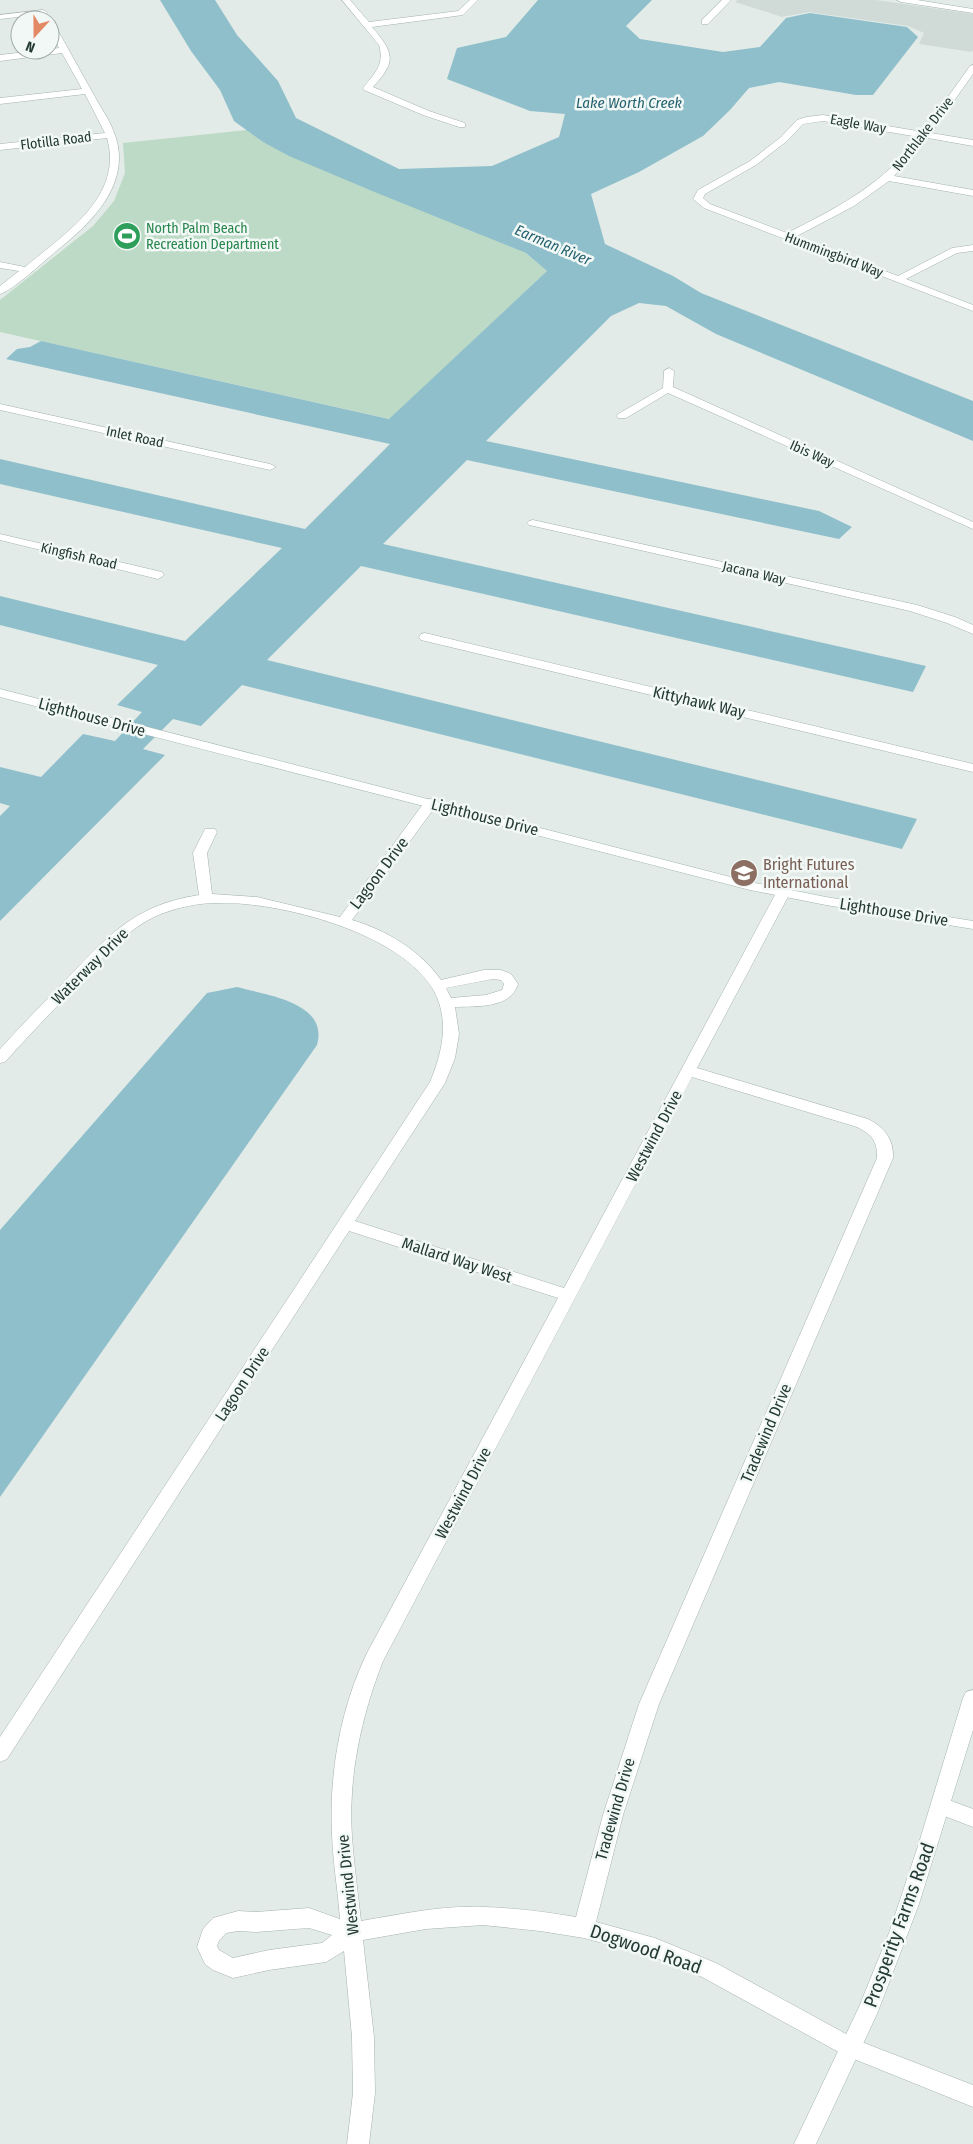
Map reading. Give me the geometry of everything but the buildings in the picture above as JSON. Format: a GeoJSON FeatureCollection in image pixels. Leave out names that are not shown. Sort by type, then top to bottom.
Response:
{"type":"FeatureCollection","features":[{"type":"Feature","properties":{"kind":"street"},"geometry":{"type":"LineString","coordinates":[[346,0],[383,46],[386,58],[381,72],[366,88],[462,125]]}},
{"type":"Feature","properties":{"kind":"street"},"geometry":{"type":"LineString","coordinates":[[366,25],[460,13],[468,8],[474,0]]}},
{"type":"Feature","properties":{"kind":"street"},"geometry":{"type":"LineString","coordinates":[[705,22],[727,0]]}},
{"type":"Feature","properties":{"kind":"street"},"geometry":{"type":"LineString","coordinates":[[901,0],[973,11]]}},
{"type":"Feature","properties":{"kind":"street"},"geometry":{"type":"LineString","coordinates":[[954,0],[973,3]]}},
{"type":"Feature","properties":{"kind":"street"},"geometry":{"type":"LineString","coordinates":[[0,291],[86,221],[105,196],[113,177],[116,158],[111,135],[60,41]]}},
{"type":"Feature","properties":{"kind":"street"},"geometry":{"type":"LineString","coordinates":[[0,58],[65,50]]}},
{"type":"Feature","properties":{"kind":"street","name":"Northlake Drive"},"geometry":{"type":"LineString","coordinates":[[787,237],[847,206],[887,178],[912,152],[973,68]]}},
{"type":"Feature","properties":{"kind":"street"},"geometry":{"type":"LineString","coordinates":[[0,101],[88,91]]}},
{"type":"Feature","properties":{"kind":"street","name":"Eagle Way"},"geometry":{"type":"LineString","coordinates":[[698,198],[701,192],[734,175],[770,151],[803,121],[823,118],[973,143]]}},
{"type":"Feature","properties":{"kind":"street","name":"Flotilla Road"},"geometry":{"type":"LineString","coordinates":[[0,147],[111,135]]}},
{"type":"Feature","properties":{"kind":"street"},"geometry":{"type":"LineString","coordinates":[[887,178],[973,193]]}},
{"type":"Feature","properties":{"kind":"street","name":"Hummingbird Way"},"geometry":{"type":"LineString","coordinates":[[698,198],[707,206],[973,308]]}},
{"type":"Feature","properties":{"kind":"street"},"geometry":{"type":"LineString","coordinates":[[899,279],[955,250],[973,248]]}},
{"type":"Feature","properties":{"kind":"street"},"geometry":{"type":"LineString","coordinates":[[0,265],[27,270]]}},
{"type":"Feature","properties":{"kind":"street"},"geometry":{"type":"LineString","coordinates":[[622,416],[668,389],[669,372]]}},
{"type":"Feature","properties":{"kind":"street","name":"Ibis Way"},"geometry":{"type":"LineString","coordinates":[[668,389],[973,526]]}},
{"type":"Feature","properties":{"kind":"street","name":"Inlet Road"},"geometry":{"type":"LineString","coordinates":[[0,408],[270,467]]}},
{"type":"Feature","properties":{"kind":"street","name":"Jacana Way"},"geometry":{"type":"LineString","coordinates":[[533,523],[913,608],[951,620],[973,630]]}},
{"type":"Feature","properties":{"kind":"street","name":"Kingfish Road"},"geometry":{"type":"LineString","coordinates":[[0,537],[158,575]]}},
{"type":"Feature","properties":{"kind":"street","name":"Kittyhawk Way"},"geometry":{"type":"LineString","coordinates":[[425,637],[973,768]]}},
{"type":"Feature","properties":{"kind":"street","name":"Lighthouse Drive"},"geometry":{"type":"LineString","coordinates":[[0,692],[783,893],[973,925]]}},
{"type":"Feature","properties":{"kind":"street","name":"Lagoon Drive"},"geometry":{"type":"LineString","coordinates":[[0,1753],[347,1224],[442,1074],[449,1056],[452,1038],[451,1020],[447,1003],[439,985],[421,964],[405,951],[367,930],[343,922],[431,804]]}},
{"type":"Feature","properties":{"kind":"street"},"geometry":{"type":"LineString","coordinates":[[206,899],[200,853],[210,832]]}},
{"type":"Feature","properties":{"kind":"street","name":"Westwind Drive"},"geometry":{"type":"LineString","coordinates":[[358,2144],[364,2093],[363,2037],[342,1836],[341,1806],[342,1775],[350,1729],[362,1686],[374,1659],[783,893]]}},
{"type":"Feature","properties":{"kind":"street","name":"Waterway Drive"},"geometry":{"type":"LineString","coordinates":[[0,1058],[123,930],[156,911],[180,903],[228,897],[269,902],[343,922]]}},
{"type":"Feature","properties":{"kind":"street"},"geometry":{"type":"LineString","coordinates":[[439,985],[490,974],[500,974],[507,977],[511,984],[506,995],[496,998],[447,1003]]}},
{"type":"Feature","properties":{"kind":"street","name":"Tradewind Drive"},"geometry":{"type":"LineString","coordinates":[[584,1928],[601,1853],[621,1784],[649,1704],[885,1158],[884,1140],[878,1132],[868,1125],[688,1071]]}},
{"type":"Feature","properties":{"kind":"street","name":"Mallard Way West"},"geometry":{"type":"LineString","coordinates":[[347,1224],[568,1295]]}},
{"type":"Feature","properties":{"kind":"street","name":"Prosperity Farms Road"},"geometry":{"type":"LineString","coordinates":[[805,2144],[852,2048],[900,1932],[941,1806],[973,1698]]}},
{"type":"Feature","properties":{"kind":"street"},"geometry":{"type":"LineString","coordinates":[[941,1806],[973,1818]]}},
{"type":"Feature","properties":{"kind":"street","name":"Dogwood Road"},"geometry":{"type":"LineString","coordinates":[[352,1932],[426,1919],[483,1916],[540,1921],[584,1928],[655,1948],[709,1970],[852,2048],[973,2096]]}},
{"type":"Feature","properties":{"kind":"street"},"geometry":{"type":"LineString","coordinates":[[309,1918],[352,1932],[326,1952],[269,1960],[233,1968],[220,1964],[207,1947],[210,1936],[220,1925],[238,1921],[256,1922],[309,1918]]}},
{"type":"Feature","properties":{"kind":"shaded area"},"geometry":{"type":"Polygon","coordinates":[[[738,0],[876,0],[973,14],[973,50],[972,52],[919,44],[924,33],[908,26],[809,12],[782,17],[735,2],[738,0]]]}},
{"type":"Feature","properties":{"kind":"green space"},"geometry":{"type":"Polygon","coordinates":[[[247,130],[263,142],[526,253],[547,271],[390,419],[0,332],[0,300],[93,226],[114,201],[125,173],[123,143],[247,130]]]}},
{"type":"Feature","properties":{"kind":"water","name":"Lake Worth Creek"},"geometry":{"type":"Polygon","coordinates":[[[160,0],[215,0],[237,35],[278,81],[296,118],[399,169],[492,166],[559,137],[565,114],[530,111],[447,79],[457,48],[506,37],[538,0],[652,0],[626,26],[640,39],[723,52],[760,47],[786,18],[810,13],[907,27],[918,37],[873,95],[856,95],[779,82],[749,88],[730,110],[703,136],[639,172],[591,194],[605,244],[673,276],[701,293],[973,401],[973,441],[716,334],[666,306],[639,303],[611,316],[486,441],[819,511],[852,527],[839,539],[467,460],[383,544],[926,666],[913,692],[361,566],[267,660],[917,819],[902,849],[242,685],[201,726],[173,719],[143,749],[165,755],[0,921],[0,816],[10,806],[0,803],[0,767],[41,777],[83,734],[115,741],[142,712],[117,705],[158,665],[0,625],[0,596],[185,641],[282,548],[0,484],[0,459],[305,529],[390,444],[6,359],[17,349],[30,347],[41,341],[389,419],[547,271],[526,253],[289,156],[263,142],[234,121],[220,90],[191,51],[160,0]]]}},
{"type":"Feature","properties":{"kind":"water"},"geometry":{"type":"Polygon","coordinates":[[[237,987],[278,998],[305,1010],[314,1019],[318,1030],[317,1045],[0,1497],[0,1230],[207,993],[237,987]]]}},
{"type":"Feature","properties":{"kind":"place","name":"North Palm Beach Recreation Department"},"geometry":{"type":"Point","coordinates":[127,236]}},
{"type":"Feature","properties":{"kind":"place","name":"Bright Futures International"},"geometry":{"type":"Point","coordinates":[744,873]}},
{"type":"Feature","properties":{"kind":"water label","name":"Earman River"},"geometry":{"type":"Point","coordinates":[553,245]}}]}
